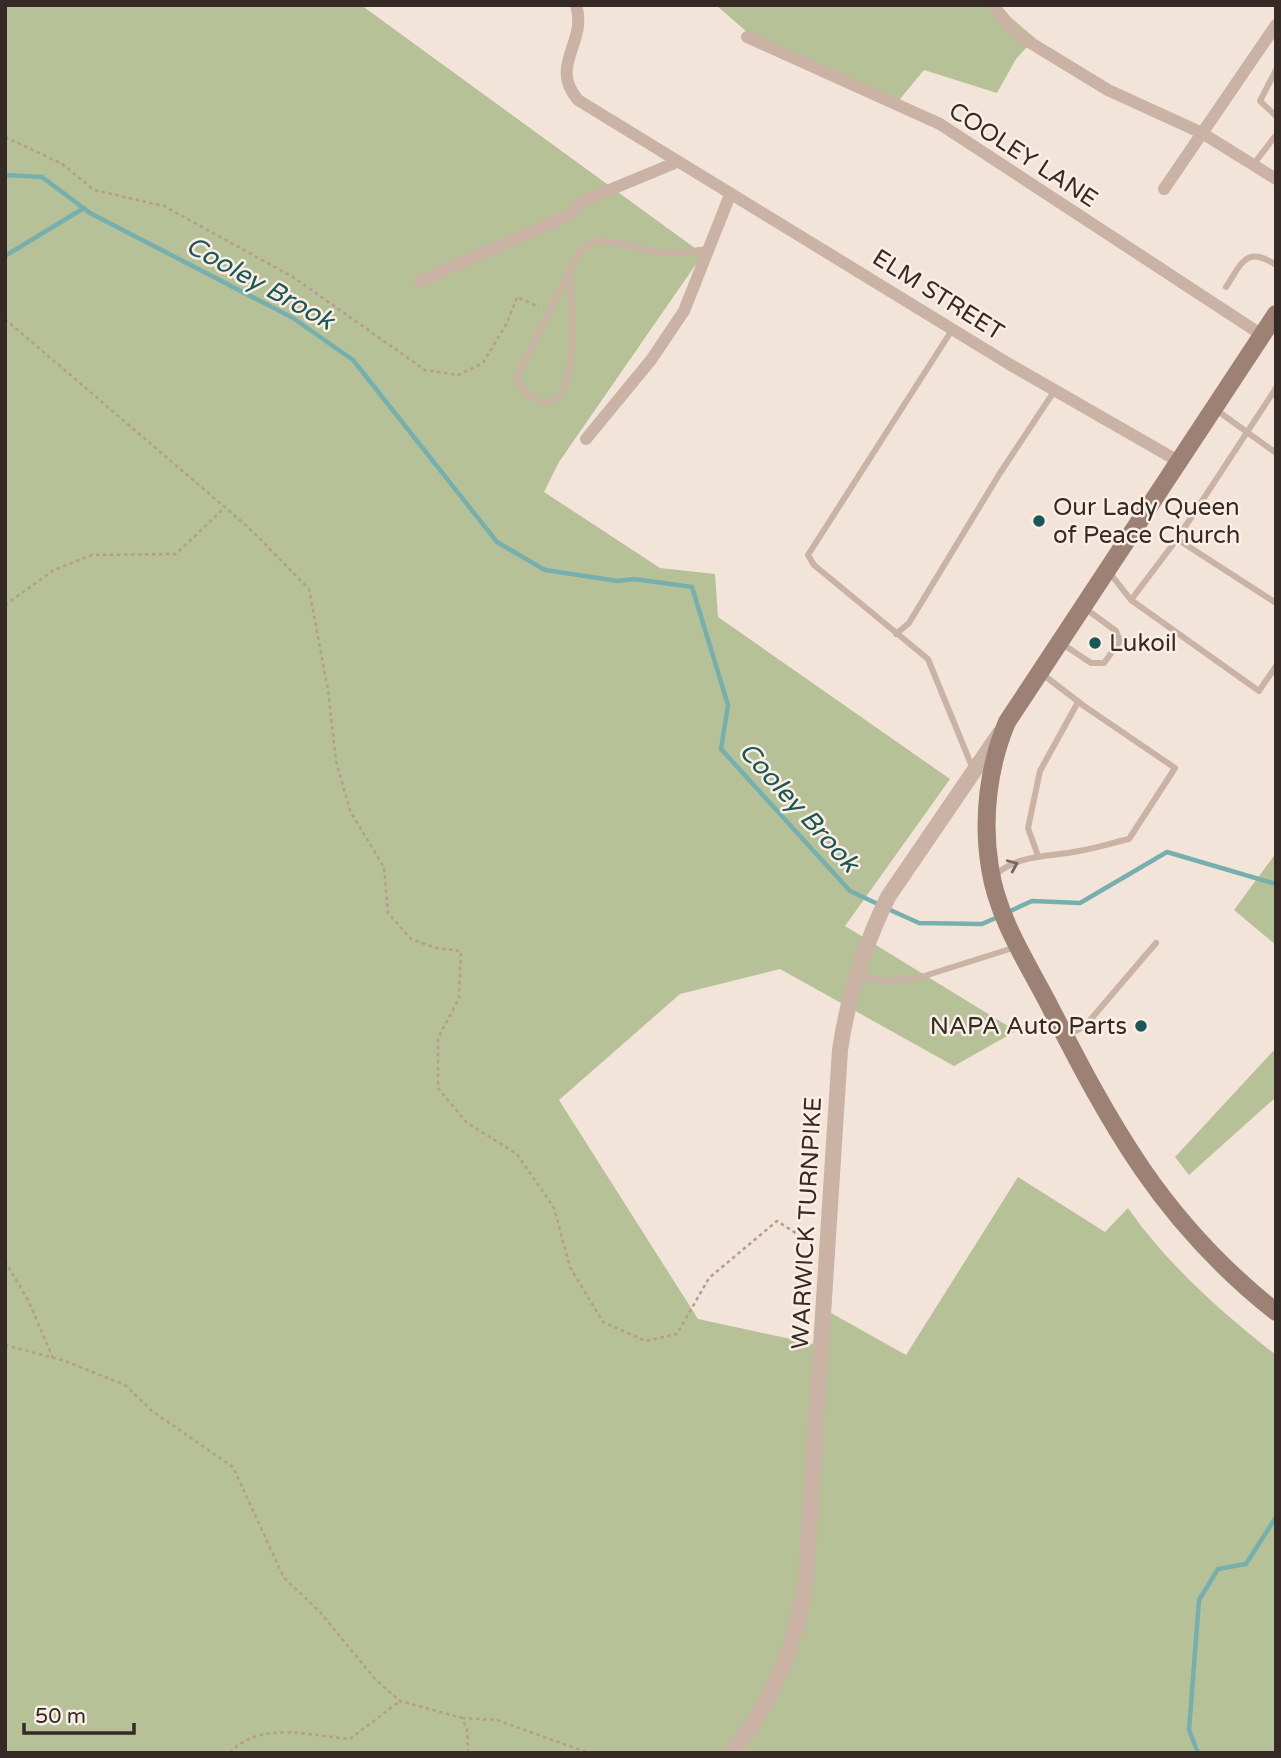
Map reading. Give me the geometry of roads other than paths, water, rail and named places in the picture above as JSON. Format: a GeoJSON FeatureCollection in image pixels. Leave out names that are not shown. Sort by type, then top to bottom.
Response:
{"type":"FeatureCollection","features":[{"type":"Feature","properties":{"kind":"main road"},"geometry":{"type":"LineString","coordinates":[[1275,1309],[1223,1268],[1174,1214],[1114,1128],[1003,915],[992,878],[987,807],[995,759],[1007,722],[1276,314]]}},
{"type":"Feature","properties":{"kind":"street","name":"ELM STREET"},"geometry":{"type":"LineString","coordinates":[[576,5],[579,26],[565,69],[570,90],[578,100],[730,195],[1178,461]]}},
{"type":"Feature","properties":{"kind":"street"},"geometry":{"type":"LineString","coordinates":[[993,5],[1016,34],[1108,90],[1202,133],[1276,178]]}},
{"type":"Feature","properties":{"kind":"street"},"geometry":{"type":"LineString","coordinates":[[1164,189],[1276,25]]}},
{"type":"Feature","properties":{"kind":"street","name":"COOLEY LANE"},"geometry":{"type":"LineString","coordinates":[[747,37],[940,124],[1262,335]]}},
{"type":"Feature","properties":{"kind":"street"},"geometry":{"type":"LineString","coordinates":[[420,281],[570,215],[583,201],[677,162]]}},
{"type":"Feature","properties":{"kind":"street"},"geometry":{"type":"LineString","coordinates":[[586,439],[673,330],[692,293],[730,195]]}},
{"type":"Feature","properties":{"kind":"street","name":"WARWICK TURNPIKE"},"geometry":{"type":"LineString","coordinates":[[730,1753],[756,1717],[780,1673],[802,1603],[828,1258],[840,1050],[856,974],[888,897],[1007,722]]}},
{"type":"Feature","properties":{"kind":"lane"},"geometry":{"type":"LineString","coordinates":[[1276,70],[1260,101],[1276,116]]}},
{"type":"Feature","properties":{"kind":"lane"},"geometry":{"type":"LineString","coordinates":[[1253,165],[1276,135]]}},
{"type":"Feature","properties":{"kind":"lane"},"geometry":{"type":"LineString","coordinates":[[570,274],[573,349],[569,372],[560,397],[548,402],[526,393],[516,378],[547,311],[570,274],[578,254],[589,244],[602,240],[668,254],[708,249]]}},
{"type":"Feature","properties":{"kind":"lane"},"geometry":{"type":"LineString","coordinates":[[1226,286],[1243,261],[1250,256],[1263,257],[1276,265]]}},
{"type":"Feature","properties":{"kind":"lane"},"geometry":{"type":"LineString","coordinates":[[953,328],[807,555],[814,565],[928,659],[974,771]]}},
{"type":"Feature","properties":{"kind":"lane"},"geometry":{"type":"LineString","coordinates":[[1131,600],[1177,539],[1276,388]]}},
{"type":"Feature","properties":{"kind":"lane"},"geometry":{"type":"LineString","coordinates":[[896,634],[909,623],[1000,472],[1055,390]]}},
{"type":"Feature","properties":{"kind":"lane"},"geometry":{"type":"LineString","coordinates":[[1213,408],[1276,453]]}},
{"type":"Feature","properties":{"kind":"lane"},"geometry":{"type":"LineString","coordinates":[[1177,539],[1276,603]]}},
{"type":"Feature","properties":{"kind":"lane"},"geometry":{"type":"LineString","coordinates":[[1107,569],[1131,600],[1259,691],[1276,666]]}},
{"type":"Feature","properties":{"kind":"lane"},"geometry":{"type":"LineString","coordinates":[[1059,641],[1091,663],[1104,663],[1120,641],[1116,631],[1081,606]]}},
{"type":"Feature","properties":{"kind":"lane"},"geometry":{"type":"LineString","coordinates":[[992,878],[1006,865],[1038,856],[1078,852],[1129,839],[1175,768],[1078,702],[1040,672]]}},
{"type":"Feature","properties":{"kind":"lane"},"geometry":{"type":"LineString","coordinates":[[1038,856],[1028,828],[1040,771],[1078,702]]}},
{"type":"Feature","properties":{"kind":"lane"},"geometry":{"type":"LineString","coordinates":[[1065,1037],[1085,1026],[1156,943]]}},
{"type":"Feature","properties":{"kind":"lane"},"geometry":{"type":"LineString","coordinates":[[856,974],[886,982],[921,977],[1018,946]]}},
{"type":"Feature","properties":{"kind":"waterway","name":"Cooley Brook"},"geometry":{"type":"LineString","coordinates":[[5,175],[42,177],[90,213],[293,318],[353,360],[497,542],[545,570],[618,581],[634,579],[692,587],[728,705],[721,749],[850,891],[880,905]]}},
{"type":"Feature","properties":{"kind":"waterway"},"geometry":{"type":"LineString","coordinates":[[5,256],[84,208]]}},
{"type":"Feature","properties":{"kind":"waterway","name":"Cooley Brook"},"geometry":{"type":"LineString","coordinates":[[1008,912],[1032,901],[1080,903],[1167,852],[1276,884]]}},
{"type":"Feature","properties":{"kind":"waterway","name":"Cooley Brook"},"geometry":{"type":"LineString","coordinates":[[888,909],[919,923],[982,924],[1000,916]]}},
{"type":"Feature","properties":{"kind":"waterway"},"geometry":{"type":"LineString","coordinates":[[1198,1753],[1189,1730],[1199,1600],[1218,1569],[1246,1564],[1276,1517]]}},
{"type":"Feature","properties":{"kind":"place","name":"Our Lady Queen of Peace Church"},"geometry":{"type":"Point","coordinates":[1039,521]}},
{"type":"Feature","properties":{"kind":"place","name":"Lukoil"},"geometry":{"type":"Point","coordinates":[1095,643]}},
{"type":"Feature","properties":{"kind":"place","name":"NAPA Auto Parts"},"geometry":{"type":"Point","coordinates":[1141,1026]}}]}
